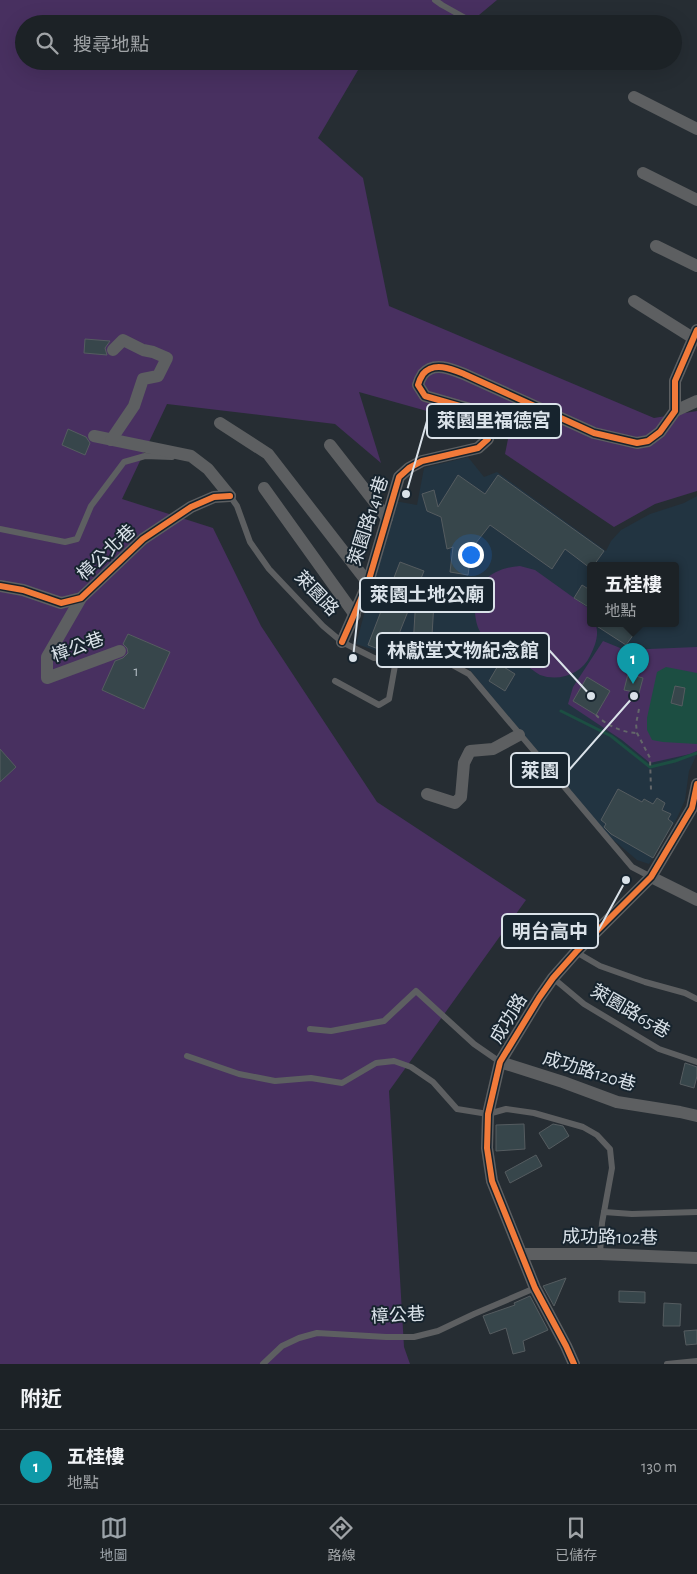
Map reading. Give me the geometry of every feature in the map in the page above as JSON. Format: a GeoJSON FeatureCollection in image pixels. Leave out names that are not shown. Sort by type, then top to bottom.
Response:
{"type":"FeatureCollection","features":[{"type":"Feature","properties":{"kind":"street"},"geometry":{"type":"LineString","coordinates":[[634,96],[697,129]]}},
{"type":"Feature","properties":{"kind":"street"},"geometry":{"type":"LineString","coordinates":[[643,173],[697,200]]}},
{"type":"Feature","properties":{"kind":"street"},"geometry":{"type":"LineString","coordinates":[[656,246],[697,266]]}},
{"type":"Feature","properties":{"kind":"street"},"geometry":{"type":"LineString","coordinates":[[634,301],[695,334],[675,381],[675,411],[697,401]]}},
{"type":"Feature","properties":{"kind":"street"},"geometry":{"type":"LineString","coordinates":[[111,440],[134,406],[143,378],[158,376],[167,358],[154,352],[143,350],[123,340],[113,350]]}},
{"type":"Feature","properties":{"kind":"street","name":"萊園路141巷"},"geometry":{"type":"LineString","coordinates":[[342,642],[368,583],[399,477],[422,461],[478,448],[488,439],[487,425],[477,412],[425,396],[418,385],[424,373],[435,367],[446,368],[464,374],[594,433],[637,442],[648,441],[660,432],[675,411]]}},
{"type":"Feature","properties":{"kind":"street"},"geometry":{"type":"LineString","coordinates":[[220,423],[268,454],[368,583]]}},
{"type":"Feature","properties":{"kind":"street","name":"萊園路"},"geometry":{"type":"LineString","coordinates":[[94,436],[191,456],[208,469],[230,496]]}},
{"type":"Feature","properties":{"kind":"street"},"geometry":{"type":"LineString","coordinates":[[330,445],[387,518]]}},
{"type":"Feature","properties":{"kind":"street"},"geometry":{"type":"LineString","coordinates":[[264,488],[355,616]]}},
{"type":"Feature","properties":{"kind":"street","name":"樟公北巷"},"geometry":{"type":"LineString","coordinates":[[0,586],[23,590],[61,603],[81,598],[142,539],[191,507],[214,497],[230,496]]}},
{"type":"Feature","properties":{"kind":"street","name":"樟公巷"},"geometry":{"type":"LineString","coordinates":[[81,598],[47,657],[47,678],[120,651]]}},
{"type":"Feature","properties":{"kind":"street"},"geometry":{"type":"LineString","coordinates":[[427,794],[455,803],[461,797],[464,763],[470,751],[493,750],[519,735]]}},
{"type":"Feature","properties":{"kind":"street","name":"成功路"},"geometry":{"type":"LineString","coordinates":[[574,1364],[535,1288],[492,1181],[487,1148],[488,1114],[500,1062],[539,998],[553,978],[576,952],[651,877],[695,809],[697,784]]}},
{"type":"Feature","properties":{"kind":"street","name":"萊園路"},"geometry":{"type":"LineString","coordinates":[[651,877],[697,900]]}},
{"type":"Feature","properties":{"kind":"street","name":"成功路120巷"},"geometry":{"type":"LineString","coordinates":[[500,1062],[617,1102],[697,1116]]}},
{"type":"Feature","properties":{"kind":"street","name":"成功路102巷"},"geometry":{"type":"LineString","coordinates":[[522,1254],[600,1254],[697,1258]]}},
{"type":"Feature","properties":{"kind":"lane"},"geometry":{"type":"LineString","coordinates":[[435,0],[460,15]]}},
{"type":"Feature","properties":{"kind":"lane"},"geometry":{"type":"LineString","coordinates":[[0,529],[65,542],[77,539],[91,506],[124,462],[145,456],[191,456]]}},
{"type":"Feature","properties":{"kind":"lane","name":"萊園路"},"geometry":{"type":"LineString","coordinates":[[230,496],[237,506],[250,542],[269,569],[323,626],[342,642],[374,658],[449,663],[469,674],[632,867],[651,877]]}},
{"type":"Feature","properties":{"kind":"lane"},"geometry":{"type":"LineString","coordinates":[[336,681],[379,705],[389,698],[396,660]]}},
{"type":"Feature","properties":{"kind":"lane"},"geometry":{"type":"LineString","coordinates":[[576,952],[600,966],[697,998]]}},
{"type":"Feature","properties":{"kind":"lane","name":"萊園路65巷"},"geometry":{"type":"LineString","coordinates":[[553,978],[584,1004],[659,1049],[697,1062]]}},
{"type":"Feature","properties":{"kind":"lane"},"geometry":{"type":"LineString","coordinates":[[310,1029],[331,1031],[384,1021],[416,991],[474,1044],[500,1062]]}},
{"type":"Feature","properties":{"kind":"lane"},"geometry":{"type":"LineString","coordinates":[[187,1056],[239,1074],[275,1081],[311,1078],[342,1083],[376,1063],[394,1061],[411,1067],[433,1082],[457,1109],[488,1114],[506,1108],[534,1113],[583,1127],[610,1148],[612,1168],[604,1212],[600,1254]]}},
{"type":"Feature","properties":{"kind":"lane"},"geometry":{"type":"LineString","coordinates":[[604,1212],[632,1214],[697,1212]]}},
{"type":"Feature","properties":{"kind":"lane","name":"樟公巷"},"geometry":{"type":"LineString","coordinates":[[263,1364],[282,1346],[299,1338],[317,1333],[414,1337],[438,1331],[535,1288]]}},
{"type":"Feature","properties":{"kind":"lane"},"geometry":{"type":"LineString","coordinates":[[667,1364],[697,1361]]}},
{"type":"Feature","properties":{"kind":"path"},"geometry":{"type":"LineString","coordinates":[[639,708],[636,724],[637,733],[650,758],[652,790]]}},
{"type":"Feature","properties":{"kind":"path"},"geometry":{"type":"LineString","coordinates":[[596,715],[601,720],[628,733],[637,733]]}},
{"type":"Feature","properties":{"kind":"shaded area"},"geometry":{"type":"Polygon","coordinates":[[[0,0],[497,0],[479,15],[15,15],[15,70],[358,70],[318,138],[363,178],[389,306],[654,418],[697,411],[697,491],[655,504],[614,527],[505,454],[509,434],[359,392],[381,463],[335,424],[167,404],[122,499],[213,528],[261,626],[377,802],[526,900],[389,1091],[404,1347],[410,1364],[0,1364],[0,0]]]}},
{"type":"Feature","properties":{"kind":"shaded area"},"geometry":{"type":"Polygon","coordinates":[[[468,457],[484,477],[497,472],[606,551],[611,541],[621,530],[650,514],[684,503],[697,496],[697,754],[689,771],[685,800],[677,818],[649,864],[637,860],[604,832],[464,663],[443,653],[432,655],[390,653],[356,644],[395,501],[417,505],[424,468],[468,457]]]}},
{"type":"Feature","properties":{"kind":"shaded area"},"geometry":{"type":"Polygon","coordinates":[[[520,566],[535,570],[587,607],[587,627],[596,627],[596,640],[586,662],[576,672],[555,678],[540,675],[485,638],[479,630],[475,617],[477,593],[486,579],[510,567],[520,566]]]}},
{"type":"Feature","properties":{"kind":"shaded area"},"geometry":{"type":"Polygon","coordinates":[[[603,641],[625,650],[697,647],[697,751],[650,763],[622,740],[568,704],[573,687],[603,641]]]}},
{"type":"Feature","properties":{"kind":"shaded area"},"geometry":{"type":"Polygon","coordinates":[[[666,667],[697,673],[697,744],[652,740],[647,730],[647,718],[657,672],[666,667]]]}},
{"type":"Feature","properties":{"kind":"building"},"geometry":{"type":"Polygon","coordinates":[[[85,339],[110,341],[105,348],[107,355],[84,353],[85,339]]]}},
{"type":"Feature","properties":{"kind":"building"},"geometry":{"type":"Polygon","coordinates":[[[68,429],[86,437],[90,443],[85,455],[62,445],[68,429]]]}},
{"type":"Feature","properties":{"kind":"building"},"geometry":{"type":"Polygon","coordinates":[[[458,475],[485,494],[498,475],[604,551],[596,562],[587,562],[587,566],[565,549],[552,569],[490,525],[472,548],[468,575],[450,572],[453,547],[447,549],[441,517],[427,511],[422,494],[434,490],[438,507],[458,475]]]}},
{"type":"Feature","properties":{"kind":"building"},"geometry":{"type":"Polygon","coordinates":[[[400,562],[424,571],[391,654],[368,645],[400,562]]]}},
{"type":"Feature","properties":{"kind":"building"},"geometry":{"type":"Polygon","coordinates":[[[582,585],[587,588],[587,606],[574,598],[582,585]]]}},
{"type":"Feature","properties":{"kind":"building"},"geometry":{"type":"Polygon","coordinates":[[[416,596],[429,597],[434,602],[431,652],[422,652],[422,647],[413,647],[416,596]]]}},
{"type":"Feature","properties":{"kind":"building"},"geometry":{"type":"Polygon","coordinates":[[[598,627],[639,627],[626,645],[598,627]]]}},
{"type":"Feature","properties":{"kind":"building"},"geometry":{"type":"Polygon","coordinates":[[[128,634],[170,652],[144,709],[102,690],[115,661],[123,658],[128,653],[127,648],[123,644],[128,634]]]}},
{"type":"Feature","properties":{"kind":"building"},"geometry":{"type":"Polygon","coordinates":[[[499,664],[515,674],[505,691],[489,681],[499,664]]]}},
{"type":"Feature","properties":{"kind":"building"},"geometry":{"type":"Polygon","coordinates":[[[628,674],[643,678],[639,693],[624,690],[628,674]]]}},
{"type":"Feature","properties":{"kind":"building"},"geometry":{"type":"Polygon","coordinates":[[[587,677],[610,691],[596,715],[573,701],[587,677]]]}},
{"type":"Feature","properties":{"kind":"building"},"geometry":{"type":"Polygon","coordinates":[[[675,686],[685,688],[682,706],[671,703],[675,686]]]}},
{"type":"Feature","properties":{"kind":"building"},"geometry":{"type":"Polygon","coordinates":[[[0,749],[16,767],[0,782],[0,749]]]}},
{"type":"Feature","properties":{"kind":"building"},"geometry":{"type":"Polygon","coordinates":[[[618,789],[642,802],[644,799],[653,804],[657,798],[665,803],[662,810],[671,814],[668,819],[673,823],[653,858],[611,834],[604,827],[606,824],[601,820],[618,789]]]}},
{"type":"Feature","properties":{"kind":"building"},"geometry":{"type":"Polygon","coordinates":[[[685,1063],[697,1067],[694,1088],[680,1084],[685,1063]]]}},
{"type":"Feature","properties":{"kind":"building"},"geometry":{"type":"Polygon","coordinates":[[[524,1124],[525,1149],[496,1151],[496,1125],[524,1124]]]}},
{"type":"Feature","properties":{"kind":"building"},"geometry":{"type":"Polygon","coordinates":[[[553,1124],[563,1126],[569,1136],[549,1149],[539,1133],[553,1124]]]}},
{"type":"Feature","properties":{"kind":"building"},"geometry":{"type":"Polygon","coordinates":[[[536,1155],[542,1166],[510,1183],[505,1172],[536,1155]]]}},
{"type":"Feature","properties":{"kind":"building"},"geometry":{"type":"Polygon","coordinates":[[[566,1278],[554,1306],[543,1286],[566,1278]]]}},
{"type":"Feature","properties":{"kind":"building"},"geometry":{"type":"Polygon","coordinates":[[[619,1291],[645,1292],[645,1303],[619,1302],[619,1291]]]}},
{"type":"Feature","properties":{"kind":"building"},"geometry":{"type":"Polygon","coordinates":[[[530,1296],[548,1330],[523,1341],[525,1351],[513,1354],[506,1328],[490,1334],[483,1316],[515,1305],[514,1303],[530,1296]]]}},
{"type":"Feature","properties":{"kind":"building"},"geometry":{"type":"Polygon","coordinates":[[[664,1303],[681,1304],[680,1326],[663,1326],[664,1303]]]}},
{"type":"Feature","properties":{"kind":"building"},"geometry":{"type":"Polygon","coordinates":[[[697,1330],[697,1344],[686,1345],[684,1331],[697,1330]]]}},
{"type":"Feature","properties":{"kind":"waterway"},"geometry":{"type":"LineString","coordinates":[[561,711],[611,736],[650,767],[697,753]]}},
{"type":"Feature","properties":{"kind":"cycle path"},"geometry":{"type":"LineString","coordinates":[[342,642],[368,583],[399,477],[409,468],[422,461],[478,448],[488,439],[487,425],[477,411],[425,396],[418,385],[422,375],[427,370],[438,367],[454,370],[594,433],[637,443],[648,441],[660,432],[675,411],[675,381],[697,330]]}},
{"type":"Feature","properties":{"kind":"cycle path"},"geometry":{"type":"LineString","coordinates":[[0,586],[23,590],[61,603],[81,598],[143,539],[191,507],[214,497],[230,496]]}},
{"type":"Feature","properties":{"kind":"cycle path"},"geometry":{"type":"LineString","coordinates":[[574,1364],[535,1288],[492,1181],[487,1148],[488,1114],[500,1062],[539,998],[553,978],[576,952],[651,877],[692,808],[697,784]]}},
{"type":"Feature","properties":{"kind":"place","name":"萊園里福德宮"},"geometry":{"type":"Point","coordinates":[406,494]}},
{"type":"Feature","properties":{"kind":"place","name":"萊園土地公廟"},"geometry":{"type":"Point","coordinates":[353,658]}},
{"type":"Feature","properties":{"kind":"place","name":"五桂樓"},"geometry":{"type":"Point","coordinates":[633,684]}},
{"type":"Feature","properties":{"kind":"place","name":"林獻堂文物紀念館"},"geometry":{"type":"Point","coordinates":[591,696]}},
{"type":"Feature","properties":{"kind":"place","name":"萊園"},"geometry":{"type":"Point","coordinates":[634,696]}},
{"type":"Feature","properties":{"kind":"place","name":"明台高中"},"geometry":{"type":"Point","coordinates":[626,880]}}]}
